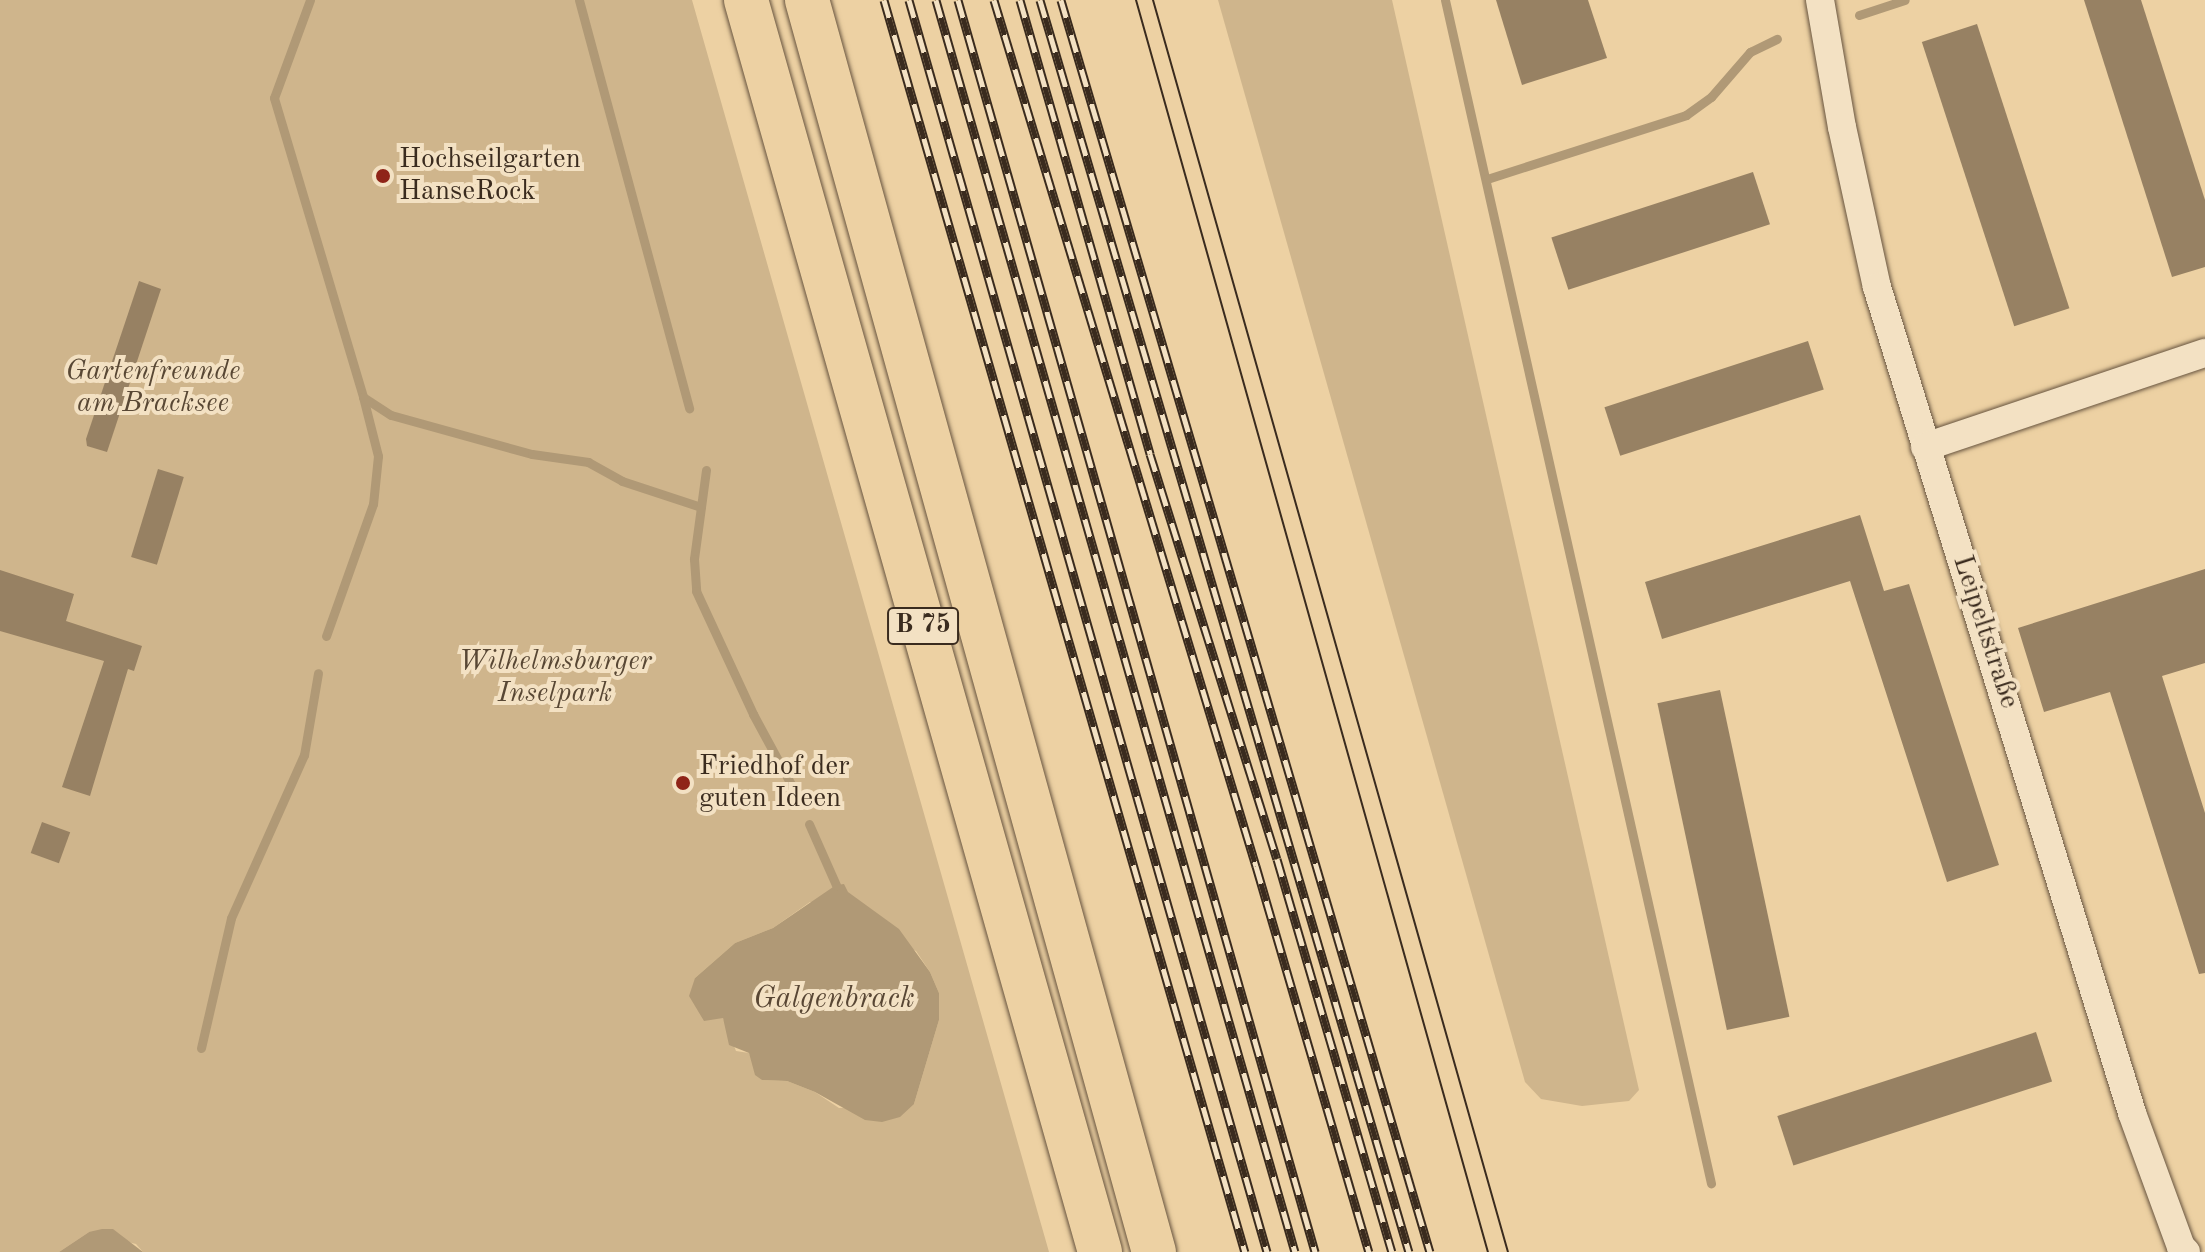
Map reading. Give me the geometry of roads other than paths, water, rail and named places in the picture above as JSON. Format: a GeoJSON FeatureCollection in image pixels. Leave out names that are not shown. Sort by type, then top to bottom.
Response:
{"type":"FeatureCollection","features":[{"type":"Feature","properties":{"kind":"highway","name":"B 75"},"geometry":{"type":"LineString","coordinates":[[746,0],[1100,1252]]}},
{"type":"Feature","properties":{"kind":"highway","name":"B 75"},"geometry":{"type":"LineString","coordinates":[[807,0],[1154,1252]]}},
{"type":"Feature","properties":{"kind":"street","name":"Leipeltstraße"},"geometry":{"type":"LineString","coordinates":[[1820,0],[1842,127],[1877,287],[2019,738],[2132,1113],[2181,1247],[2186,1252]]}},
{"type":"Feature","properties":{"kind":"street"},"geometry":{"type":"LineString","coordinates":[[1925,447],[2205,353]]}},
{"type":"Feature","properties":{"kind":"water","name":"Galgenbrack"},"geometry":{"type":"Polygon","coordinates":[[[844,884],[848,892],[899,929],[930,972],[939,993],[939,1020],[914,1104],[900,1117],[882,1122],[865,1120],[815,1092],[787,1081],[762,1080],[755,1075],[749,1053],[729,1045],[723,1018],[704,1021],[689,996],[695,978],[735,943],[773,928],[836,885],[844,884]]]}},
{"type":"Feature","properties":{"kind":"water"},"geometry":{"type":"Polygon","coordinates":[[[113,1229],[143,1252],[59,1252],[89,1232],[113,1229]]]}},
{"type":"Feature","properties":{"kind":"waterway"},"geometry":{"type":"LineString","coordinates":[[310,0],[274,98],[378,456],[373,504],[326,636]]}},
{"type":"Feature","properties":{"kind":"waterway"},"geometry":{"type":"LineString","coordinates":[[579,0],[689,408]]}},
{"type":"Feature","properties":{"kind":"waterway"},"geometry":{"type":"LineString","coordinates":[[1445,0],[1711,1183]]}},
{"type":"Feature","properties":{"kind":"waterway"},"geometry":{"type":"LineString","coordinates":[[1859,15],[1905,0]]}},
{"type":"Feature","properties":{"kind":"waterway"},"geometry":{"type":"LineString","coordinates":[[1487,179],[1686,115],[1711,97],[1750,52],[1777,39]]}},
{"type":"Feature","properties":{"kind":"waterway"},"geometry":{"type":"LineString","coordinates":[[363,397],[391,415],[532,454],[588,462],[622,481],[701,507]]}},
{"type":"Feature","properties":{"kind":"waterway"},"geometry":{"type":"LineString","coordinates":[[706,470],[694,559],[696,591],[753,714],[793,788]]}},
{"type":"Feature","properties":{"kind":"waterway"},"geometry":{"type":"LineString","coordinates":[[201,1048],[231,918],[304,755],[318,673]]}},
{"type":"Feature","properties":{"kind":"waterway"},"geometry":{"type":"LineString","coordinates":[[809,824],[836,885]]}},
{"type":"Feature","properties":{"kind":"tram line"},"geometry":{"type":"LineString","coordinates":[[1136,0],[1488,1252]]}},
{"type":"Feature","properties":{"kind":"tram line"},"geometry":{"type":"LineString","coordinates":[[1153,0],[1508,1252]]}},
{"type":"Feature","properties":{"kind":"railway"},"geometry":{"type":"LineString","coordinates":[[884,0],[1245,1252]]}},
{"type":"Feature","properties":{"kind":"railway"},"geometry":{"type":"LineString","coordinates":[[909,0],[1267,1252]]}},
{"type":"Feature","properties":{"kind":"railway"},"geometry":{"type":"LineString","coordinates":[[936,0],[1295,1252]]}},
{"type":"Feature","properties":{"kind":"railway"},"geometry":{"type":"LineString","coordinates":[[958,0],[1315,1252]]}},
{"type":"Feature","properties":{"kind":"railway"},"geometry":{"type":"LineString","coordinates":[[994,0],[1256,866],[1369,1252]]}},
{"type":"Feature","properties":{"kind":"railway"},"geometry":{"type":"LineString","coordinates":[[1020,0],[1150,454],[1277,859],[1392,1252]]}},
{"type":"Feature","properties":{"kind":"railway"},"geometry":{"type":"LineString","coordinates":[[1040,0],[1409,1252]]}},
{"type":"Feature","properties":{"kind":"railway"},"geometry":{"type":"LineString","coordinates":[[1061,0],[1430,1252]]}},
{"type":"Feature","properties":{"kind":"place","name":"Hochseilgarten HanseRock"},"geometry":{"type":"Point","coordinates":[383,176]}},
{"type":"Feature","properties":{"kind":"place","name":"Friedhof der guten Ideen"},"geometry":{"type":"Point","coordinates":[683,783]}},
{"type":"Feature","properties":{"kind":"park label","name":"Gartenfreunde am Bracksee"},"geometry":{"type":"Point","coordinates":[153,388]}},
{"type":"Feature","properties":{"kind":"park label","name":"Wilhelmsburger Inselpark"},"geometry":{"type":"Point","coordinates":[555,678]}}]}
